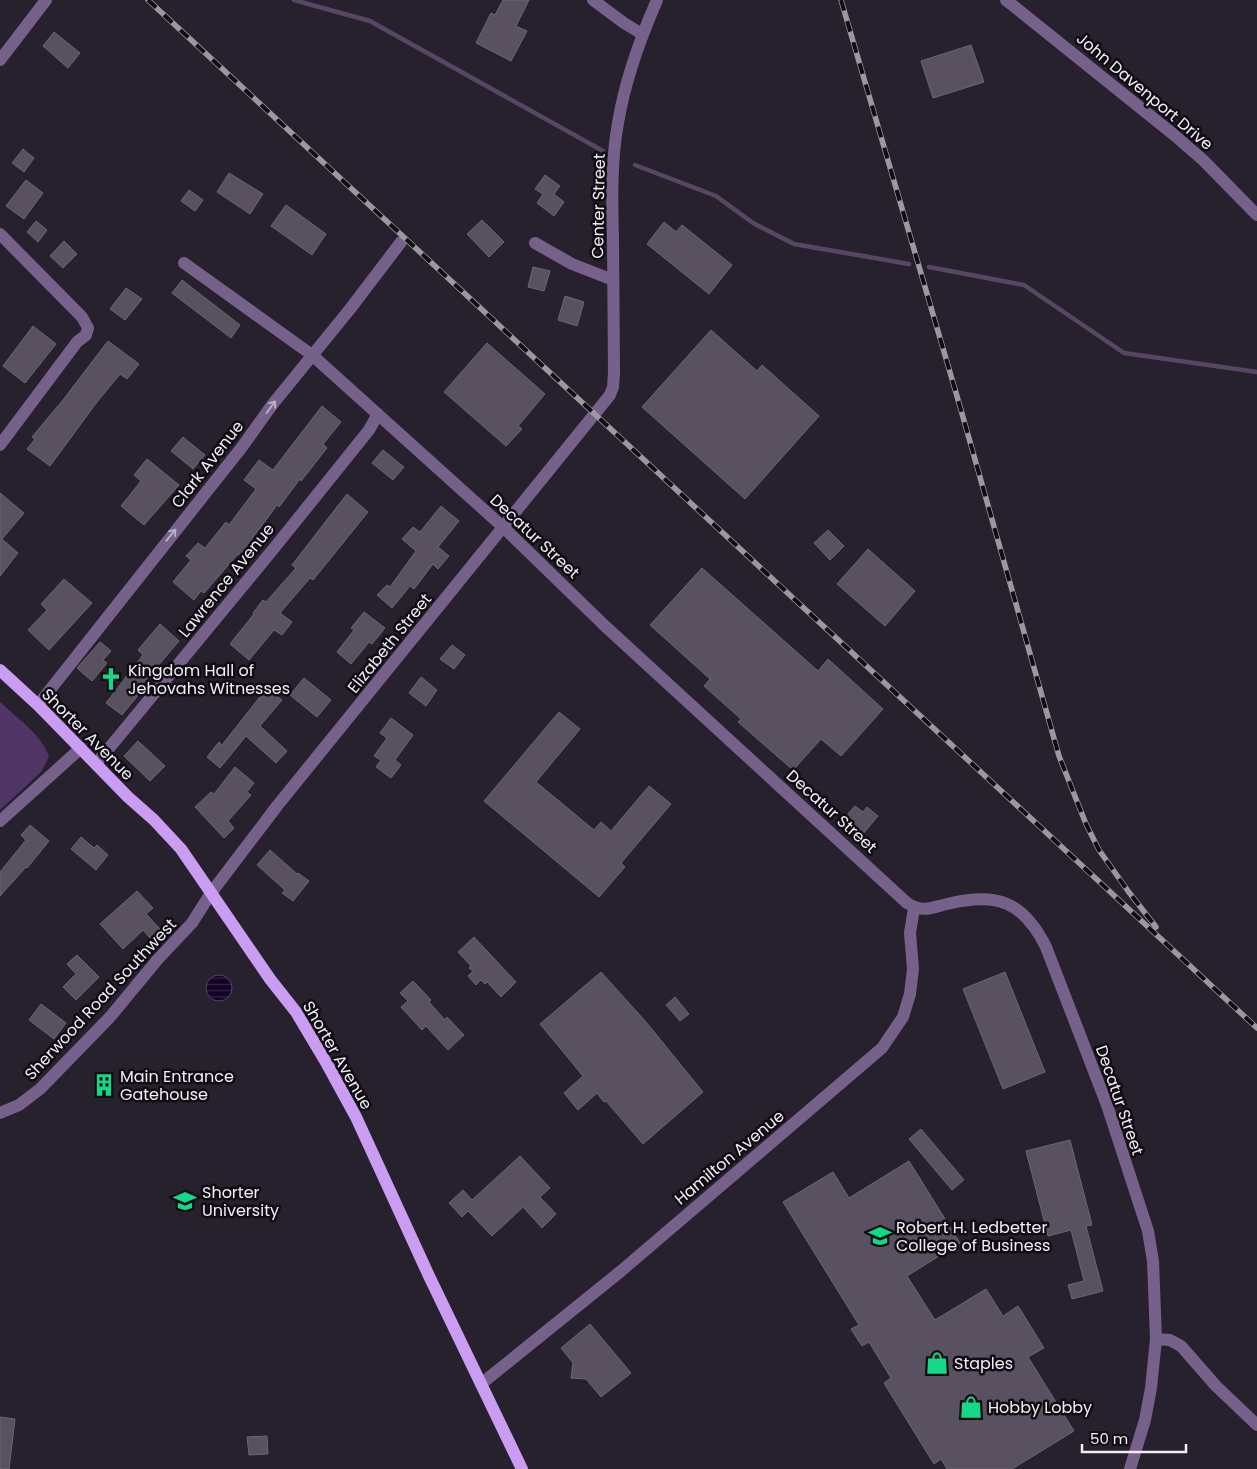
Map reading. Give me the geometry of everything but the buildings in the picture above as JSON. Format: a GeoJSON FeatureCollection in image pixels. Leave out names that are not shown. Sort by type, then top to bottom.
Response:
{"type":"FeatureCollection","features":[{"type":"Feature","properties":{"kind":"main road","name":"Shorter Avenue"},"geometry":{"type":"LineString","coordinates":[[0,671],[38,705],[181,849],[270,979],[296,1012],[356,1117],[522,1469]]}},
{"type":"Feature","properties":{"kind":"street"},"geometry":{"type":"LineString","coordinates":[[0,60],[46,0]]}},
{"type":"Feature","properties":{"kind":"street"},"geometry":{"type":"LineString","coordinates":[[593,0],[624,24],[642,34]]}},
{"type":"Feature","properties":{"kind":"street","name":"Center Street"},"geometry":{"type":"LineString","coordinates":[[594,413],[606,401],[613,387],[612,197],[614,150],[618,122],[626,86],[642,34],[657,0]]}},
{"type":"Feature","properties":{"kind":"street","name":"John Davenport Drive"},"geometry":{"type":"LineString","coordinates":[[1006,0],[1173,134],[1203,160],[1257,215]]}},
{"type":"Feature","properties":{"kind":"street"},"geometry":{"type":"LineString","coordinates":[[0,234],[82,317],[88,328],[86,335],[77,342],[0,445]]}},
{"type":"Feature","properties":{"kind":"street","name":"Clark Avenue"},"geometry":{"type":"LineString","coordinates":[[38,705],[401,242]]}},
{"type":"Feature","properties":{"kind":"street"},"geometry":{"type":"LineString","coordinates":[[535,243],[572,264],[613,280]]}},
{"type":"Feature","properties":{"kind":"street","name":"Decatur Street"},"geometry":{"type":"LineString","coordinates":[[184,263],[312,355],[503,527],[605,626],[900,898],[914,908],[922,910],[962,901],[991,899],[1006,902],[1027,917],[1037,929],[1046,947],[1107,1105],[1148,1231],[1153,1261],[1156,1339],[1145,1420],[1130,1469]]}},
{"type":"Feature","properties":{"kind":"street","name":"Elizabeth Street"},"geometry":{"type":"LineString","coordinates":[[211,893],[277,806],[594,413]]}},
{"type":"Feature","properties":{"kind":"street","name":"Lawrence Avenue"},"geometry":{"type":"LineString","coordinates":[[96,764],[275,547],[368,430],[378,414]]}},
{"type":"Feature","properties":{"kind":"street"},"geometry":{"type":"LineString","coordinates":[[0,821],[81,748]]}},
{"type":"Feature","properties":{"kind":"street","name":"Sherwood Road Southwest"},"geometry":{"type":"LineString","coordinates":[[0,1113],[19,1105],[40,1089],[110,1017],[158,959],[192,922],[211,893]]}},
{"type":"Feature","properties":{"kind":"street","name":"Hamilton Avenue"},"geometry":{"type":"LineString","coordinates":[[481,1384],[621,1271],[882,1048],[903,1016],[910,994],[913,969],[910,932],[914,908]]}},
{"type":"Feature","properties":{"kind":"street"},"geometry":{"type":"LineString","coordinates":[[1156,1339],[1170,1340],[1181,1346],[1216,1386],[1257,1425]]}},
{"type":"Feature","properties":{"kind":"shaded area"},"geometry":{"type":"Polygon","coordinates":[[[0,702],[35,734],[46,749],[49,757],[41,772],[0,810],[0,702]]]}},
{"type":"Feature","properties":{"kind":"shaded area"},"geometry":{"type":"Polygon","coordinates":[[[219,975],[228,979],[232,988],[228,997],[219,1001],[210,997],[206,988],[210,979],[219,975]]]}},
{"type":"Feature","properties":{"kind":"waterway"},"geometry":{"type":"LineString","coordinates":[[294,0],[370,21],[603,151]]}},
{"type":"Feature","properties":{"kind":"waterway"},"geometry":{"type":"LineString","coordinates":[[635,165],[716,196],[753,223],[794,244],[909,264]]}},
{"type":"Feature","properties":{"kind":"waterway"},"geometry":{"type":"LineString","coordinates":[[929,267],[1024,285],[1124,353],[1257,372]]}},
{"type":"Feature","properties":{"kind":"railway"},"geometry":{"type":"LineString","coordinates":[[148,0],[1257,1028]]}},
{"type":"Feature","properties":{"kind":"railway"},"geometry":{"type":"LineString","coordinates":[[841,0],[959,403],[1059,756],[1086,824],[1099,850],[1156,927]]}},
{"type":"Feature","properties":{"kind":"place","name":"Kingdom Hall of Jehovahs Witnesses"},"geometry":{"type":"Point","coordinates":[111,679]}},
{"type":"Feature","properties":{"kind":"place","name":"Main Entrance Gatehouse"},"geometry":{"type":"Point","coordinates":[104,1085]}},
{"type":"Feature","properties":{"kind":"place","name":"Shorter University"},"geometry":{"type":"Point","coordinates":[185,1201]}},
{"type":"Feature","properties":{"kind":"place","name":"Robert H. Ledbetter College of Business"},"geometry":{"type":"Point","coordinates":[880,1236]}},
{"type":"Feature","properties":{"kind":"place","name":"Staples"},"geometry":{"type":"Point","coordinates":[937,1363]}},
{"type":"Feature","properties":{"kind":"place","name":"Hobby Lobby"},"geometry":{"type":"Point","coordinates":[971,1407]}}]}
